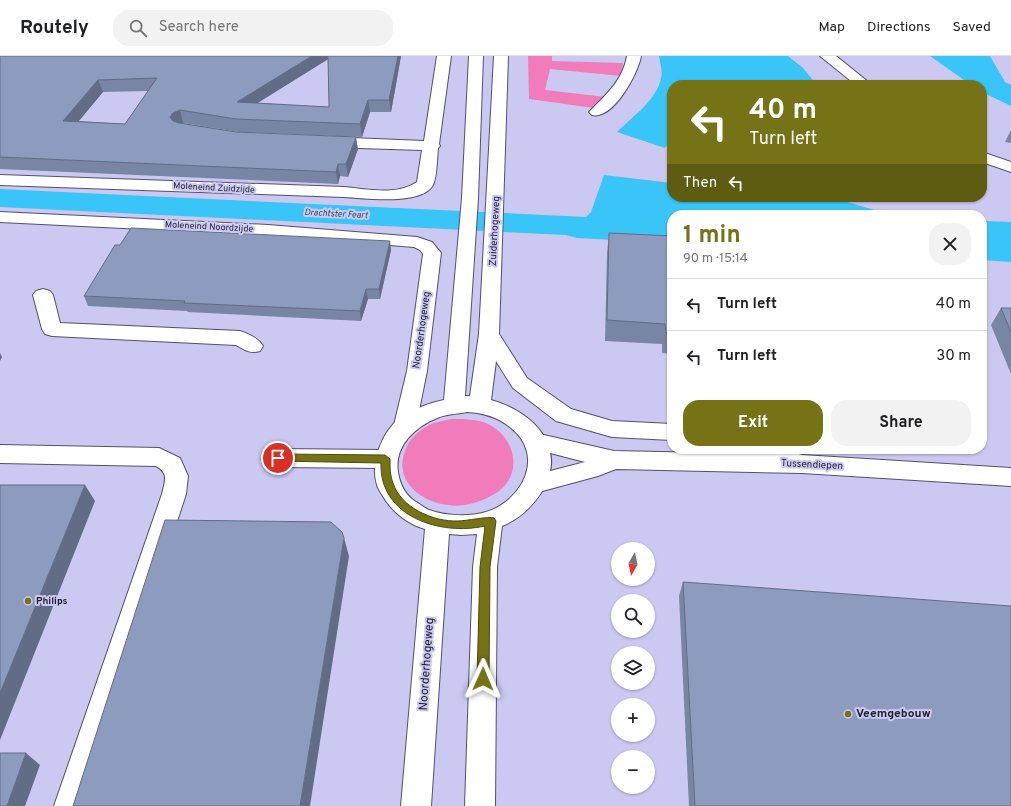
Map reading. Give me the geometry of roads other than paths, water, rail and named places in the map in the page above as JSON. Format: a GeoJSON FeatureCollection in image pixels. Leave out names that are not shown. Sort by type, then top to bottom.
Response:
{"type":"FeatureCollection","features":[{"type":"Feature","properties":{"kind":"main road"},"geometry":{"type":"LineString","coordinates":[[316,141],[432,146],[444,56]]}},
{"type":"Feature","properties":{"kind":"main road"},"geometry":{"type":"LineString","coordinates":[[454,405],[470,198],[476,56]]}},
{"type":"Feature","properties":{"kind":"main road","name":"Zuiderhogeweg"},"geometry":{"type":"LineString","coordinates":[[480,405],[489,334],[494,246],[501,56]]}},
{"type":"Feature","properties":{"kind":"main road"},"geometry":{"type":"LineString","coordinates":[[597,112],[623,84],[633,66],[634,56]]}},
{"type":"Feature","properties":{"kind":"main road"},"geometry":{"type":"LineString","coordinates":[[828,56],[859,80]]}},
{"type":"Feature","properties":{"kind":"main road","name":"Moleneind Zuidzijde"},"geometry":{"type":"LineString","coordinates":[[0,180],[129,184],[280,192],[338,192],[395,195],[418,190],[425,184],[432,146]]}},
{"type":"Feature","properties":{"kind":"main road"},"geometry":{"type":"LineString","coordinates":[[987,159],[1011,168]]}},
{"type":"Feature","properties":{"kind":"main road","name":"Moleneind Noordzijde"},"geometry":{"type":"LineString","coordinates":[[0,217],[268,230],[417,242]]}},
{"type":"Feature","properties":{"kind":"main road","name":"Noorderhogeweg"},"geometry":{"type":"LineString","coordinates":[[405,425],[417,371],[432,253],[426,246],[417,242]]}},
{"type":"Feature","properties":{"kind":"main road"},"geometry":{"type":"LineString","coordinates":[[43,295],[52,329],[240,338],[253,346]]}},
{"type":"Feature","properties":{"kind":"main road"},"geometry":{"type":"LineString","coordinates":[[489,334],[520,383],[564,416],[612,429],[667,432]]}},
{"type":"Feature","properties":{"kind":"main road"},"geometry":{"type":"LineString","coordinates":[[454,405],[480,405],[496,409],[510,416],[522,425],[532,436],[538,448],[541,461],[539,476],[532,490],[522,503],[508,513],[491,521],[473,525],[438,522],[421,517],[407,509],[396,498],[389,486],[385,472],[385,459],[389,447],[396,435],[405,425],[427,412],[454,405]]}},
{"type":"Feature","properties":{"kind":"main road","name":"Tussendiepen"},"geometry":{"type":"LineString","coordinates":[[535,441],[614,460],[802,464],[1011,477]]}},
{"type":"Feature","properties":{"kind":"main road"},"geometry":{"type":"LineString","coordinates":[[0,454],[159,456],[172,464],[177,476],[174,494],[69,806]]}},
{"type":"Feature","properties":{"kind":"main road"},"geometry":{"type":"LineString","coordinates":[[774,454],[802,464]]}},
{"type":"Feature","properties":{"kind":"main road"},"geometry":{"type":"LineString","coordinates":[[278,458],[385,459]]}},
{"type":"Feature","properties":{"kind":"main road","name":"Tussendiepen"},"geometry":{"type":"LineString","coordinates":[[535,484],[598,467],[614,460]]}},
{"type":"Feature","properties":{"kind":"main road"},"geometry":{"type":"LineString","coordinates":[[480,806],[485,567],[491,521]]}},
{"type":"Feature","properties":{"kind":"main road","name":"Noorderhogeweg"},"geometry":{"type":"LineString","coordinates":[[416,806],[438,522]]}},
{"type":"Feature","properties":{"kind":"water"},"geometry":{"type":"Polygon","coordinates":[[[659,56],[788,56],[803,68],[813,80],[667,80],[667,146],[665,148],[617,132],[643,108],[655,94],[659,86],[662,70],[659,56]]]}},
{"type":"Feature","properties":{"kind":"water"},"geometry":{"type":"Polygon","coordinates":[[[930,56],[990,56],[1005,82],[1011,85],[1011,106],[987,94],[987,80],[964,80],[930,56]]]}},
{"type":"Feature","properties":{"kind":"water","name":"Drachtster Feart"},"geometry":{"type":"Polygon","coordinates":[[[604,175],[667,182],[667,202],[848,202],[874,210],[667,210],[667,243],[577,238],[566,235],[0,207],[0,189],[586,217],[591,212],[604,175]]]}},
{"type":"Feature","properties":{"kind":"water"},"geometry":{"type":"Polygon","coordinates":[[[987,221],[1011,222],[1011,262],[987,260],[987,221]]]}},
{"type":"Feature","properties":{"kind":"place","name":"Philips"},"geometry":{"type":"Point","coordinates":[28,601]}},
{"type":"Feature","properties":{"kind":"place","name":"Veemgebouw"},"geometry":{"type":"Point","coordinates":[848,714]}}]}
